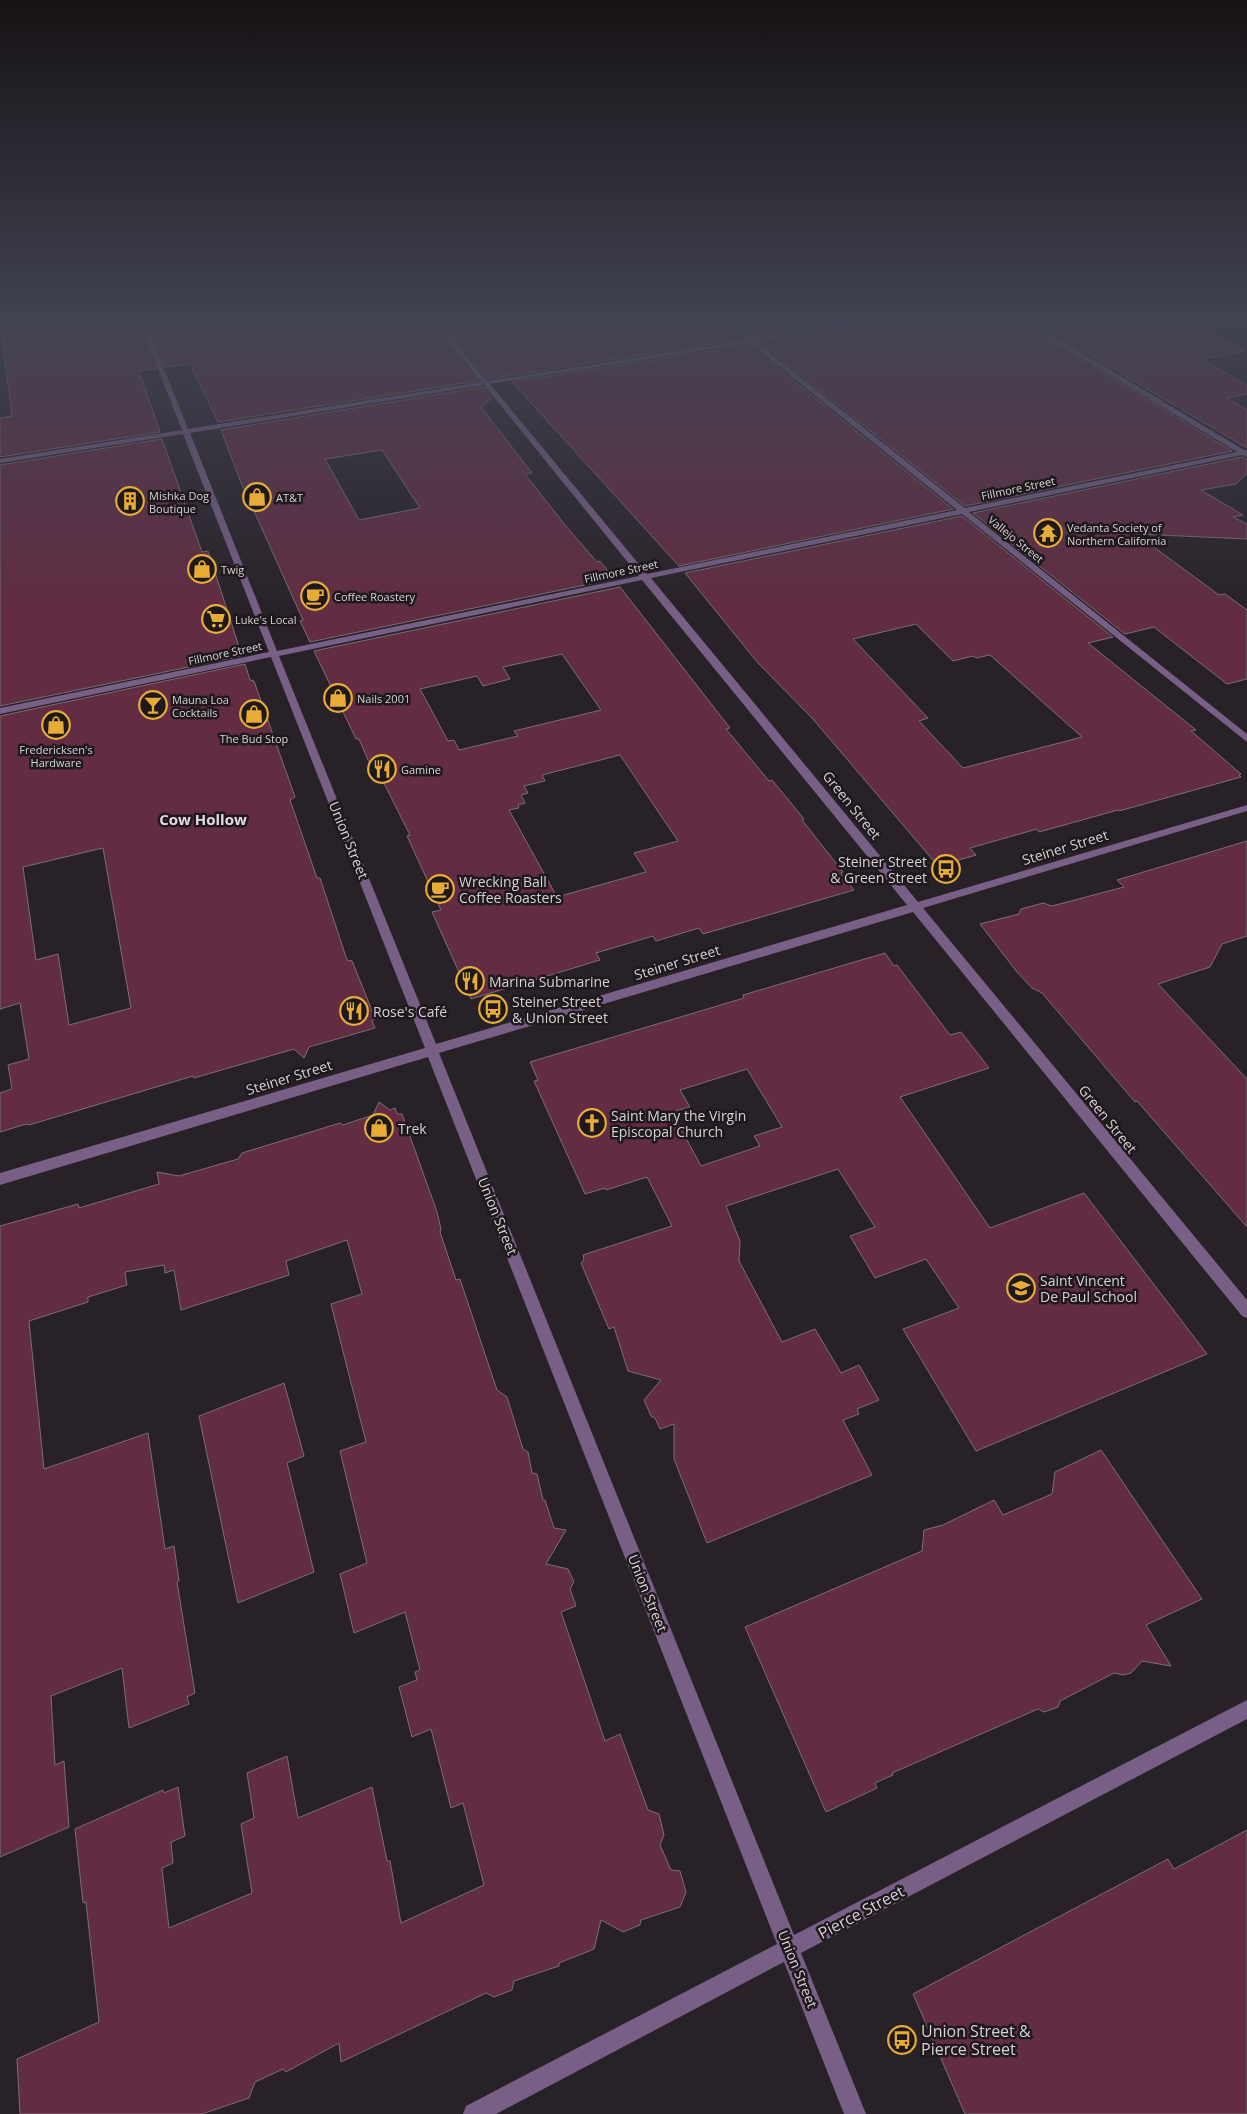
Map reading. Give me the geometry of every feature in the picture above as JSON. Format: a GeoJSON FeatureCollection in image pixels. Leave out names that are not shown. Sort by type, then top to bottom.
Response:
{"type":"FeatureCollection","features":[{"type":"Feature","properties":{"kind":"street","name":"Union Street"},"geometry":{"type":"LineString","coordinates":[[181,418],[855,2114]]}},
{"type":"Feature","properties":{"kind":"street"},"geometry":{"type":"LineString","coordinates":[[0,460],[269,418]]}},
{"type":"Feature","properties":{"kind":"street","name":"Green Street"},"geometry":{"type":"LineString","coordinates":[[514,418],[1247,1311]]}},
{"type":"Feature","properties":{"kind":"street","name":"Vallejo Street"},"geometry":{"type":"LineString","coordinates":[[847,418],[1247,739]]}},
{"type":"Feature","properties":{"kind":"street"},"geometry":{"type":"LineString","coordinates":[[1186,418],[1246,453]]}},
{"type":"Feature","properties":{"kind":"street","name":"Fillmore Street"},"geometry":{"type":"LineString","coordinates":[[0,711],[1246,453]]}},
{"type":"Feature","properties":{"kind":"street","name":"Steiner Street"},"geometry":{"type":"LineString","coordinates":[[0,1179],[1247,808]]}},
{"type":"Feature","properties":{"kind":"street","name":"Pierce Street"},"geometry":{"type":"LineString","coordinates":[[474,2114],[1247,1709]]}},
{"type":"Feature","properties":{"kind":"building"},"geometry":{"type":"Polygon","coordinates":[[[0,418],[155,418],[160,432],[0,457],[0,418]]]}},
{"type":"Feature","properties":{"kind":"building"},"geometry":{"type":"Polygon","coordinates":[[[216,418],[246,418],[218,422],[216,418]]]}},
{"type":"Feature","properties":{"kind":"building"},"geometry":{"type":"Polygon","coordinates":[[[296,418],[489,418],[532,473],[525,474],[565,525],[597,562],[600,561],[614,579],[310,642],[300,621],[303,620],[240,480],[221,430],[296,418]],[[382,450],[325,459],[359,520],[420,508],[382,450]]]}},
{"type":"Feature","properties":{"kind":"building"},"geometry":{"type":"Polygon","coordinates":[[[544,418],[839,418],[953,509],[679,566],[544,418]]]}},
{"type":"Feature","properties":{"kind":"building"},"geometry":{"type":"Polygon","coordinates":[[[854,418],[1177,418],[1232,451],[965,506],[854,418]]]}},
{"type":"Feature","properties":{"kind":"building"},"geometry":{"type":"Polygon","coordinates":[[[1196,418],[1247,418],[1247,448],[1196,418]]]}},
{"type":"Feature","properties":{"kind":"building"},"geometry":{"type":"Polygon","coordinates":[[[162,439],[202,552],[208,551],[242,656],[0,706],[0,465],[162,439]]]}},
{"type":"Feature","properties":{"kind":"building"},"geometry":{"type":"Polygon","coordinates":[[[1242,457],[1247,459],[1247,473],[1236,484],[1201,490],[1243,515],[1233,517],[1247,524],[1247,539],[1136,534],[1219,595],[1225,594],[1247,610],[1247,679],[1227,684],[1154,627],[1125,634],[973,513],[1242,457]]]}},
{"type":"Feature","properties":{"kind":"building"},"geometry":{"type":"Polygon","coordinates":[[[962,516],[1113,637],[1088,643],[1196,730],[1191,731],[1241,774],[1239,775],[1241,777],[1039,832],[1037,829],[970,848],[976,855],[938,866],[812,718],[758,663],[685,573],[962,516]],[[916,624],[853,639],[928,718],[919,721],[963,768],[1082,737],[990,655],[976,658],[973,656],[953,661],[916,624]]]}},
{"type":"Feature","properties":{"kind":"building"},"geometry":{"type":"Polygon","coordinates":[[[620,587],[730,728],[726,729],[769,781],[772,780],[804,819],[802,820],[843,872],[841,873],[854,890],[703,934],[699,928],[656,941],[653,936],[596,953],[600,960],[471,999],[432,912],[441,910],[407,836],[410,835],[381,777],[379,777],[368,760],[359,739],[356,739],[314,651],[620,587]],[[562,654],[503,667],[510,679],[483,686],[477,676],[420,689],[448,741],[454,740],[459,750],[518,736],[514,731],[601,710],[562,654]],[[620,755],[542,775],[545,781],[524,786],[528,793],[521,795],[525,803],[518,805],[519,808],[509,810],[557,897],[646,872],[634,853],[678,841],[620,755]]]}},
{"type":"Feature","properties":{"kind":"building"},"geometry":{"type":"Polygon","coordinates":[[[245,664],[250,680],[254,681],[295,797],[290,800],[317,878],[320,878],[347,960],[352,961],[367,998],[375,1019],[372,1021],[375,1028],[309,1047],[304,1058],[294,1049],[0,1132],[0,1093],[12,1089],[8,1065],[29,1059],[20,1003],[0,1009],[0,716],[245,664]],[[103,848],[23,867],[36,960],[58,954],[69,1025],[131,1008],[103,848]]]}},
{"type":"Feature","properties":{"kind":"building"},"geometry":{"type":"Polygon","coordinates":[[[1247,841],[1247,936],[1222,944],[1210,967],[1158,984],[1247,1079],[1247,1227],[1137,1101],[1135,1102],[1042,993],[1032,988],[1017,972],[980,924],[1019,914],[1021,909],[1043,903],[1052,906],[1124,887],[1117,880],[1247,841]]]}},
{"type":"Feature","properties":{"kind":"building"},"geometry":{"type":"Polygon","coordinates":[[[885,953],[894,966],[897,965],[950,1035],[961,1032],[989,1068],[900,1097],[990,1228],[1084,1193],[1207,1354],[976,1451],[903,1329],[959,1308],[926,1259],[875,1278],[850,1236],[875,1227],[838,1169],[726,1206],[740,1241],[739,1261],[782,1342],[815,1329],[841,1373],[859,1365],[879,1400],[857,1409],[859,1414],[843,1420],[872,1475],[707,1543],[674,1459],[674,1424],[660,1429],[655,1418],[651,1416],[644,1400],[661,1380],[628,1371],[614,1327],[609,1329],[581,1263],[584,1260],[583,1255],[672,1226],[647,1177],[606,1190],[605,1188],[585,1194],[534,1081],[538,1080],[530,1062],[744,998],[743,995],[885,953]],[[747,1069],[680,1090],[690,1107],[672,1112],[701,1166],[760,1146],[754,1136],[782,1127],[747,1069]]]}},
{"type":"Feature","properties":{"kind":"building"},"geometry":{"type":"Polygon","coordinates":[[[379,1102],[390,1110],[395,1108],[397,1114],[402,1114],[437,1212],[440,1232],[456,1280],[460,1279],[497,1390],[507,1397],[523,1449],[528,1452],[532,1473],[537,1474],[543,1500],[545,1500],[554,1528],[566,1530],[546,1564],[568,1569],[574,1582],[570,1589],[576,1606],[561,1612],[605,1741],[620,1734],[648,1810],[659,1814],[664,1835],[660,1845],[671,1870],[680,1871],[686,1892],[680,1907],[641,1920],[640,1925],[623,1932],[601,1920],[594,1949],[559,1963],[559,1966],[514,1981],[512,1990],[494,1997],[486,1993],[341,2062],[339,2043],[286,2072],[283,2069],[255,2082],[249,2098],[202,2114],[20,2114],[17,2059],[99,2022],[86,1902],[83,1903],[75,1829],[163,1790],[164,1793],[178,1787],[185,1836],[171,1842],[173,1863],[162,1868],[169,1928],[252,1893],[241,1824],[254,1818],[247,1773],[287,1756],[298,1818],[372,1787],[387,1861],[390,1861],[401,1923],[484,1885],[463,1803],[451,1808],[431,1729],[412,1737],[399,1687],[417,1680],[415,1672],[420,1670],[405,1612],[354,1633],[340,1574],[367,1563],[340,1451],[366,1442],[331,1304],[362,1294],[347,1240],[286,1261],[289,1275],[181,1310],[174,1270],[165,1273],[164,1265],[125,1272],[127,1285],[88,1297],[88,1302],[29,1321],[44,1469],[148,1433],[165,1549],[174,1546],[179,1581],[177,1582],[195,1693],[187,1697],[189,1704],[129,1728],[122,1668],[51,1696],[55,1765],[64,1761],[69,1827],[0,1857],[0,1226],[78,1204],[79,1208],[159,1184],[157,1172],[179,1176],[238,1159],[242,1153],[340,1123],[343,1125],[373,1115],[379,1102]]]}},
{"type":"Feature","properties":{"kind":"building"},"geometry":{"type":"Polygon","coordinates":[[[284,1383],[304,1456],[287,1463],[314,1572],[238,1603],[199,1416],[284,1383]]]}},
{"type":"Feature","properties":{"kind":"building"},"geometry":{"type":"Polygon","coordinates":[[[1101,1450],[1202,1599],[1146,1625],[1171,1666],[1142,1661],[1131,1673],[1123,1675],[1114,1673],[1060,1701],[1058,1707],[1044,1712],[1038,1709],[892,1773],[893,1775],[875,1783],[877,1788],[826,1812],[745,1627],[922,1551],[924,1530],[943,1525],[994,1500],[1003,1515],[1052,1494],[1055,1472],[1101,1450]]]}},
{"type":"Feature","properties":{"kind":"building"},"geometry":{"type":"Polygon","coordinates":[[[1247,1830],[1247,2114],[965,2114],[913,1994],[1168,1859],[1174,1869],[1247,1830]]]}},
{"type":"Feature","properties":{"kind":"place","name":"AT&T"},"geometry":{"type":"Point","coordinates":[257,497]}},
{"type":"Feature","properties":{"kind":"place","name":"Mishka Dog Boutique"},"geometry":{"type":"Point","coordinates":[130,501]}},
{"type":"Feature","properties":{"kind":"place","name":"Vedanta Society of Northern California"},"geometry":{"type":"Point","coordinates":[1048,533]}},
{"type":"Feature","properties":{"kind":"place","name":"Twig"},"geometry":{"type":"Point","coordinates":[202,569]}},
{"type":"Feature","properties":{"kind":"place","name":"Coffee Roastery"},"geometry":{"type":"Point","coordinates":[315,596]}},
{"type":"Feature","properties":{"kind":"place","name":"Luke's Local"},"geometry":{"type":"Point","coordinates":[216,619]}},
{"type":"Feature","properties":{"kind":"place","name":"Nails 2001"},"geometry":{"type":"Point","coordinates":[338,698]}},
{"type":"Feature","properties":{"kind":"place","name":"Mauna Loa Cocktails"},"geometry":{"type":"Point","coordinates":[153,705]}},
{"type":"Feature","properties":{"kind":"place","name":"The Bud Stop"},"geometry":{"type":"Point","coordinates":[254,714]}},
{"type":"Feature","properties":{"kind":"place","name":"Fredericksen's Hardware"},"geometry":{"type":"Point","coordinates":[56,725]}},
{"type":"Feature","properties":{"kind":"place","name":"Gamine"},"geometry":{"type":"Point","coordinates":[382,769]}},
{"type":"Feature","properties":{"kind":"place","name":"Steiner Street & Green Street"},"geometry":{"type":"Point","coordinates":[946,869]}},
{"type":"Feature","properties":{"kind":"place","name":"Wrecking Ball Coffee Roasters"},"geometry":{"type":"Point","coordinates":[440,889]}},
{"type":"Feature","properties":{"kind":"place","name":"Marina Submarine"},"geometry":{"type":"Point","coordinates":[470,981]}},
{"type":"Feature","properties":{"kind":"place","name":"Steiner Street & Union Street"},"geometry":{"type":"Point","coordinates":[493,1009]}},
{"type":"Feature","properties":{"kind":"place","name":"Rose's Café"},"geometry":{"type":"Point","coordinates":[354,1011]}},
{"type":"Feature","properties":{"kind":"place","name":"Saint Mary the Virgin Episcopal Church"},"geometry":{"type":"Point","coordinates":[592,1123]}},
{"type":"Feature","properties":{"kind":"place","name":"Trek"},"geometry":{"type":"Point","coordinates":[379,1128]}},
{"type":"Feature","properties":{"kind":"place","name":"Saint Vincent De Paul School"},"geometry":{"type":"Point","coordinates":[1021,1288]}},
{"type":"Feature","properties":{"kind":"place","name":"Union Street & Pierce Street"},"geometry":{"type":"Point","coordinates":[902,2040]}},
{"type":"Feature","properties":{"kind":"district","name":"Cow Hollow"},"geometry":{"type":"Point","coordinates":[203,819]}}]}
